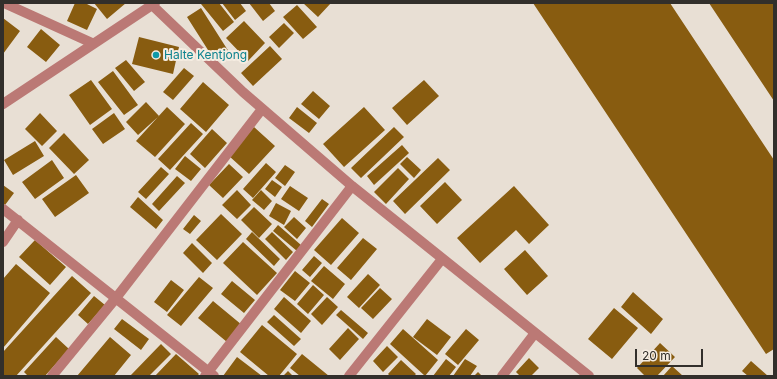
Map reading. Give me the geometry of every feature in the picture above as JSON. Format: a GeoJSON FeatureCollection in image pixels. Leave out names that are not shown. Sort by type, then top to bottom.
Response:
{"type":"FeatureCollection","features":[{"type":"Feature","properties":{"kind":"street"},"geometry":{"type":"LineString","coordinates":[[4,3],[92,44]]}},
{"type":"Feature","properties":{"kind":"street"},"geometry":{"type":"LineString","coordinates":[[3,104],[154,4],[243,92],[352,186],[589,376]]}},
{"type":"Feature","properties":{"kind":"street"},"geometry":{"type":"LineString","coordinates":[[52,376],[116,298],[262,109]]}},
{"type":"Feature","properties":{"kind":"street"},"geometry":{"type":"LineString","coordinates":[[3,209],[116,298],[210,375],[352,186]]}},
{"type":"Feature","properties":{"kind":"street"},"geometry":{"type":"LineString","coordinates":[[3,242],[18,220]]}},
{"type":"Feature","properties":{"kind":"street"},"geometry":{"type":"LineString","coordinates":[[349,376],[442,259]]}},
{"type":"Feature","properties":{"kind":"street"},"geometry":{"type":"LineString","coordinates":[[502,376],[535,333]]}},
{"type":"Feature","properties":{"kind":"building"},"geometry":{"type":"Polygon","coordinates":[[[75,3],[85,3],[97,9],[87,30],[67,21],[75,3]]]}},
{"type":"Feature","properties":{"kind":"building"},"geometry":{"type":"Polygon","coordinates":[[[94,3],[126,3],[107,19],[94,3]]]}},
{"type":"Feature","properties":{"kind":"building"},"geometry":{"type":"Polygon","coordinates":[[[219,3],[234,22],[223,31],[201,4],[219,3]]]}},
{"type":"Feature","properties":{"kind":"building"},"geometry":{"type":"Polygon","coordinates":[[[222,3],[240,3],[246,11],[235,20],[222,3]]]}},
{"type":"Feature","properties":{"kind":"building"},"geometry":{"type":"Polygon","coordinates":[[[249,3],[269,3],[275,11],[263,21],[249,3]]]}},
{"type":"Feature","properties":{"kind":"building"},"geometry":{"type":"Polygon","coordinates":[[[303,3],[331,3],[318,17],[303,3]]]}},
{"type":"Feature","properties":{"kind":"building"},"geometry":{"type":"Polygon","coordinates":[[[533,3],[670,3],[774,160],[774,349],[766,354],[533,3]]]}},
{"type":"Feature","properties":{"kind":"building"},"geometry":{"type":"Polygon","coordinates":[[[709,3],[774,3],[774,101],[709,3]]]}},
{"type":"Feature","properties":{"kind":"building"},"geometry":{"type":"Polygon","coordinates":[[[297,5],[317,27],[303,39],[283,17],[297,5]]]}},
{"type":"Feature","properties":{"kind":"building"},"geometry":{"type":"Polygon","coordinates":[[[201,8],[229,52],[215,61],[187,17],[201,8]]]}},
{"type":"Feature","properties":{"kind":"building"},"geometry":{"type":"Polygon","coordinates":[[[3,18],[20,31],[3,54],[3,18]]]}},
{"type":"Feature","properties":{"kind":"building"},"geometry":{"type":"Polygon","coordinates":[[[244,21],[265,43],[248,61],[226,38],[244,21]]]}},
{"type":"Feature","properties":{"kind":"building"},"geometry":{"type":"Polygon","coordinates":[[[284,23],[294,33],[279,48],[269,37],[284,23]]]}},
{"type":"Feature","properties":{"kind":"building"},"geometry":{"type":"Polygon","coordinates":[[[41,29],[60,45],[46,62],[27,47],[41,29]]]}},
{"type":"Feature","properties":{"kind":"building","name":"Halte Kentjong"},"geometry":{"type":"Polygon","coordinates":[[[139,37],[179,47],[173,74],[132,64],[139,37]]]}},
{"type":"Feature","properties":{"kind":"building"},"geometry":{"type":"Polygon","coordinates":[[[270,46],[282,59],[253,86],[241,73],[270,46]]]}},
{"type":"Feature","properties":{"kind":"building"},"geometry":{"type":"Polygon","coordinates":[[[126,60],[145,82],[134,91],[115,68],[126,60]]]}},
{"type":"Feature","properties":{"kind":"building"},"geometry":{"type":"Polygon","coordinates":[[[184,68],[194,76],[173,100],[163,92],[184,68]]]}},
{"type":"Feature","properties":{"kind":"building"},"geometry":{"type":"Polygon","coordinates":[[[113,71],[138,105],[124,115],[98,82],[113,71]]]}},
{"type":"Feature","properties":{"kind":"building"},"geometry":{"type":"Polygon","coordinates":[[[91,80],[112,109],[90,125],[69,95],[91,80]]]}},
{"type":"Feature","properties":{"kind":"building"},"geometry":{"type":"Polygon","coordinates":[[[424,80],[439,96],[407,125],[392,108],[424,80]]]}},
{"type":"Feature","properties":{"kind":"building"},"geometry":{"type":"Polygon","coordinates":[[[203,82],[229,105],[206,132],[180,109],[203,82]]]}},
{"type":"Feature","properties":{"kind":"building"},"geometry":{"type":"Polygon","coordinates":[[[313,91],[330,106],[319,119],[301,104],[313,91]]]}},
{"type":"Feature","properties":{"kind":"building"},"geometry":{"type":"Polygon","coordinates":[[[146,102],[159,116],[138,135],[126,122],[146,102]]]}},
{"type":"Feature","properties":{"kind":"building"},"geometry":{"type":"Polygon","coordinates":[[[167,107],[185,124],[155,157],[136,141],[167,107]]]}},
{"type":"Feature","properties":{"kind":"building"},"geometry":{"type":"Polygon","coordinates":[[[297,107],[317,123],[309,133],[289,118],[297,107]]]}},
{"type":"Feature","properties":{"kind":"building"},"geometry":{"type":"Polygon","coordinates":[[[364,107],[385,130],[344,167],[323,144],[364,107]]]}},
{"type":"Feature","properties":{"kind":"building"},"geometry":{"type":"Polygon","coordinates":[[[40,113],[57,131],[42,146],[25,129],[40,113]]]}},
{"type":"Feature","properties":{"kind":"building"},"geometry":{"type":"Polygon","coordinates":[[[114,113],[125,129],[103,144],[92,129],[114,113]]]}},
{"type":"Feature","properties":{"kind":"building"},"geometry":{"type":"Polygon","coordinates":[[[191,123],[203,134],[170,170],[158,159],[191,123]]]}},
{"type":"Feature","properties":{"kind":"building"},"geometry":{"type":"Polygon","coordinates":[[[254,127],[275,146],[249,174],[229,156],[254,127]]]}},
{"type":"Feature","properties":{"kind":"building"},"geometry":{"type":"Polygon","coordinates":[[[394,127],[404,137],[361,178],[351,168],[394,127]]]}},
{"type":"Feature","properties":{"kind":"building"},"geometry":{"type":"Polygon","coordinates":[[[212,129],[227,143],[205,168],[190,154],[212,129]]]}},
{"type":"Feature","properties":{"kind":"building"},"geometry":{"type":"Polygon","coordinates":[[[64,133],[89,160],[74,174],[49,148],[64,133]]]}},
{"type":"Feature","properties":{"kind":"building"},"geometry":{"type":"Polygon","coordinates":[[[35,141],[44,156],[13,175],[4,160],[35,141]]]}},
{"type":"Feature","properties":{"kind":"building"},"geometry":{"type":"Polygon","coordinates":[[[402,145],[409,153],[374,185],[367,176],[402,145]]]}},
{"type":"Feature","properties":{"kind":"building"},"geometry":{"type":"Polygon","coordinates":[[[185,156],[201,169],[191,181],[175,169],[185,156]]]}},
{"type":"Feature","properties":{"kind":"building"},"geometry":{"type":"Polygon","coordinates":[[[407,157],[421,170],[414,178],[400,164],[407,157]]]}},
{"type":"Feature","properties":{"kind":"building"},"geometry":{"type":"Polygon","coordinates":[[[438,158],[450,170],[405,214],[393,201],[438,158]]]}},
{"type":"Feature","properties":{"kind":"building"},"geometry":{"type":"Polygon","coordinates":[[[52,160],[64,178],[35,199],[22,182],[52,160]]]}},
{"type":"Feature","properties":{"kind":"building"},"geometry":{"type":"Polygon","coordinates":[[[266,163],[276,172],[253,198],[243,189],[266,163]]]}},
{"type":"Feature","properties":{"kind":"building"},"geometry":{"type":"Polygon","coordinates":[[[229,164],[243,177],[223,198],[209,185],[229,164]]]}},
{"type":"Feature","properties":{"kind":"building"},"geometry":{"type":"Polygon","coordinates":[[[285,165],[295,172],[285,186],[275,178],[285,165]]]}},
{"type":"Feature","properties":{"kind":"building"},"geometry":{"type":"Polygon","coordinates":[[[161,167],[169,174],[146,199],[138,192],[161,167]]]}},
{"type":"Feature","properties":{"kind":"building"},"geometry":{"type":"Polygon","coordinates":[[[398,168],[409,179],[386,204],[374,192],[398,168]]]}},
{"type":"Feature","properties":{"kind":"building"},"geometry":{"type":"Polygon","coordinates":[[[76,175],[89,193],[55,217],[42,199],[76,175]]]}},
{"type":"Feature","properties":{"kind":"building"},"geometry":{"type":"Polygon","coordinates":[[[177,176],[185,183],[159,211],[152,204],[177,176]]]}},
{"type":"Feature","properties":{"kind":"building"},"geometry":{"type":"Polygon","coordinates":[[[272,180],[282,187],[275,197],[265,189],[272,180]]]}},
{"type":"Feature","properties":{"kind":"building"},"geometry":{"type":"Polygon","coordinates":[[[445,182],[462,200],[437,224],[420,206],[445,182]]]}},
{"type":"Feature","properties":{"kind":"building"},"geometry":{"type":"Polygon","coordinates":[[[3,185],[14,193],[5,205],[3,203],[3,185]]]}},
{"type":"Feature","properties":{"kind":"building"},"geometry":{"type":"Polygon","coordinates":[[[290,186],[308,198],[299,211],[281,199],[290,186]]]}},
{"type":"Feature","properties":{"kind":"building"},"geometry":{"type":"Polygon","coordinates":[[[514,186],[549,225],[529,244],[516,230],[480,263],[457,238],[514,186]]]}},
{"type":"Feature","properties":{"kind":"building"},"geometry":{"type":"Polygon","coordinates":[[[237,190],[251,205],[237,219],[222,205],[237,190]]]}},
{"type":"Feature","properties":{"kind":"building"},"geometry":{"type":"Polygon","coordinates":[[[261,190],[272,201],[264,210],[252,200],[261,190]]]}},
{"type":"Feature","properties":{"kind":"building"},"geometry":{"type":"Polygon","coordinates":[[[138,197],[163,220],[156,229],[130,207],[138,197]]]}},
{"type":"Feature","properties":{"kind":"building"},"geometry":{"type":"Polygon","coordinates":[[[322,199],[329,204],[312,227],[305,221],[322,199]]]}},
{"type":"Feature","properties":{"kind":"building"},"geometry":{"type":"Polygon","coordinates":[[[276,203],[291,211],[284,225],[269,216],[276,203]]]}},
{"type":"Feature","properties":{"kind":"building"},"geometry":{"type":"Polygon","coordinates":[[[254,207],[272,224],[259,238],[241,220],[254,207]]]}},
{"type":"Feature","properties":{"kind":"building"},"geometry":{"type":"Polygon","coordinates":[[[221,214],[242,234],[217,260],[196,240],[221,214]]]}},
{"type":"Feature","properties":{"kind":"building"},"geometry":{"type":"Polygon","coordinates":[[[194,215],[201,221],[190,234],[183,229],[194,215]]]}},
{"type":"Feature","properties":{"kind":"building"},"geometry":{"type":"Polygon","coordinates":[[[294,217],[306,228],[297,239],[284,227],[294,217]]]}},
{"type":"Feature","properties":{"kind":"building"},"geometry":{"type":"Polygon","coordinates":[[[342,218],[359,233],[331,265],[314,250],[342,218]]]}},
{"type":"Feature","properties":{"kind":"building"},"geometry":{"type":"Polygon","coordinates":[[[278,225],[301,245],[297,251],[273,231],[278,225]]]}},
{"type":"Feature","properties":{"kind":"building"},"geometry":{"type":"Polygon","coordinates":[[[252,232],[280,259],[274,266],[246,239],[252,232]]]}},
{"type":"Feature","properties":{"kind":"building"},"geometry":{"type":"Polygon","coordinates":[[[272,232],[293,252],[286,260],[265,239],[272,232]]]}},
{"type":"Feature","properties":{"kind":"building"},"geometry":{"type":"Polygon","coordinates":[[[363,238],[377,249],[351,280],[337,268],[363,238]]]}},
{"type":"Feature","properties":{"kind":"building"},"geometry":{"type":"Polygon","coordinates":[[[35,240],[66,267],[50,285],[19,257],[35,240]]]}},
{"type":"Feature","properties":{"kind":"building"},"geometry":{"type":"Polygon","coordinates":[[[243,242],[277,273],[257,295],[223,263],[243,242]]]}},
{"type":"Feature","properties":{"kind":"building"},"geometry":{"type":"Polygon","coordinates":[[[192,243],[212,263],[203,273],[183,253],[192,243]]]}},
{"type":"Feature","properties":{"kind":"building"},"geometry":{"type":"Polygon","coordinates":[[[525,250],[548,276],[527,295],[504,269],[525,250]]]}},
{"type":"Feature","properties":{"kind":"building"},"geometry":{"type":"Polygon","coordinates":[[[314,256],[322,263],[310,277],[302,270],[314,256]]]}},
{"type":"Feature","properties":{"kind":"building"},"geometry":{"type":"Polygon","coordinates":[[[16,264],[50,293],[3,348],[3,279],[16,264]]]}},
{"type":"Feature","properties":{"kind":"building"},"geometry":{"type":"Polygon","coordinates":[[[324,266],[345,284],[333,299],[311,281],[324,266]]]}},
{"type":"Feature","properties":{"kind":"building"},"geometry":{"type":"Polygon","coordinates":[[[295,271],[310,283],[295,301],[280,290],[295,271]]]}},
{"type":"Feature","properties":{"kind":"building"},"geometry":{"type":"Polygon","coordinates":[[[368,274],[380,285],[359,308],[347,297],[368,274]]]}},
{"type":"Feature","properties":{"kind":"building"},"geometry":{"type":"Polygon","coordinates":[[[72,276],[91,293],[16,376],[3,376],[3,352],[72,276]]]}},
{"type":"Feature","properties":{"kind":"building"},"geometry":{"type":"Polygon","coordinates":[[[199,277],[213,288],[181,326],[167,315],[199,277]]]}},
{"type":"Feature","properties":{"kind":"building"},"geometry":{"type":"Polygon","coordinates":[[[171,280],[184,290],[167,312],[154,302],[171,280]]]}},
{"type":"Feature","properties":{"kind":"building"},"geometry":{"type":"Polygon","coordinates":[[[232,281],[255,300],[244,313],[221,294],[232,281]]]}},
{"type":"Feature","properties":{"kind":"building"},"geometry":{"type":"Polygon","coordinates":[[[313,285],[324,295],[308,314],[297,304],[313,285]]]}},
{"type":"Feature","properties":{"kind":"building"},"geometry":{"type":"Polygon","coordinates":[[[380,288],[392,299],[373,319],[361,308],[380,288]]]}},
{"type":"Feature","properties":{"kind":"building"},"geometry":{"type":"Polygon","coordinates":[[[633,292],[663,319],[651,334],[621,307],[633,292]]]}},
{"type":"Feature","properties":{"kind":"building"},"geometry":{"type":"Polygon","coordinates":[[[94,296],[105,305],[88,324],[78,315],[94,296]]]}},
{"type":"Feature","properties":{"kind":"building"},"geometry":{"type":"Polygon","coordinates":[[[284,297],[311,321],[301,333],[274,309],[284,297]]]}},
{"type":"Feature","properties":{"kind":"building"},"geometry":{"type":"Polygon","coordinates":[[[327,297],[338,307],[322,325],[311,314],[327,297]]]}},
{"type":"Feature","properties":{"kind":"building"},"geometry":{"type":"Polygon","coordinates":[[[213,301],[242,325],[227,342],[198,318],[213,301]]]}},
{"type":"Feature","properties":{"kind":"building"},"geometry":{"type":"Polygon","coordinates":[[[614,308],[638,328],[612,359],[588,339],[614,308]]]}},
{"type":"Feature","properties":{"kind":"building"},"geometry":{"type":"Polygon","coordinates":[[[341,310],[368,333],[363,339],[336,315],[341,310]]]}},
{"type":"Feature","properties":{"kind":"building"},"geometry":{"type":"Polygon","coordinates":[[[274,315],[301,339],[294,346],[267,322],[274,315]]]}},
{"type":"Feature","properties":{"kind":"building"},"geometry":{"type":"Polygon","coordinates":[[[122,319],[149,339],[141,350],[114,329],[122,319]]]}},
{"type":"Feature","properties":{"kind":"building"},"geometry":{"type":"Polygon","coordinates":[[[427,319],[451,337],[437,355],[413,337],[427,319]]]}},
{"type":"Feature","properties":{"kind":"building"},"geometry":{"type":"Polygon","coordinates":[[[262,325],[297,354],[279,376],[269,376],[240,352],[262,325]]]}},
{"type":"Feature","properties":{"kind":"building"},"geometry":{"type":"Polygon","coordinates":[[[348,328],[359,339],[340,360],[329,349],[348,328]]]}},
{"type":"Feature","properties":{"kind":"building"},"geometry":{"type":"Polygon","coordinates":[[[403,329],[438,360],[425,376],[390,344],[403,329]]]}},
{"type":"Feature","properties":{"kind":"building"},"geometry":{"type":"Polygon","coordinates":[[[466,329],[479,340],[458,365],[445,354],[466,329]]]}},
{"type":"Feature","properties":{"kind":"building"},"geometry":{"type":"Polygon","coordinates":[[[56,337],[69,349],[45,376],[28,376],[24,372],[56,337]]]}},
{"type":"Feature","properties":{"kind":"building"},"geometry":{"type":"Polygon","coordinates":[[[110,337],[131,355],[114,376],[77,376],[110,337]]]}},
{"type":"Feature","properties":{"kind":"building"},"geometry":{"type":"Polygon","coordinates":[[[660,343],[675,357],[657,376],[645,376],[637,368],[660,343]]]}},
{"type":"Feature","properties":{"kind":"building"},"geometry":{"type":"Polygon","coordinates":[[[161,344],[171,354],[149,376],[130,376],[161,344]]]}},
{"type":"Feature","properties":{"kind":"building"},"geometry":{"type":"Polygon","coordinates":[[[387,346],[398,357],[383,372],[373,361],[387,346]]]}},
{"type":"Feature","properties":{"kind":"building"},"geometry":{"type":"Polygon","coordinates":[[[176,354],[199,374],[197,376],[155,376],[176,354]]]}},
{"type":"Feature","properties":{"kind":"building"},"geometry":{"type":"Polygon","coordinates":[[[302,354],[329,376],[300,376],[290,368],[302,354]]]}},
{"type":"Feature","properties":{"kind":"building"},"geometry":{"type":"Polygon","coordinates":[[[237,357],[262,376],[223,376],[237,357]]]}},
{"type":"Feature","properties":{"kind":"building"},"geometry":{"type":"Polygon","coordinates":[[[529,358],[539,368],[531,376],[520,376],[516,372],[529,358]]]}},
{"type":"Feature","properties":{"kind":"building"},"geometry":{"type":"Polygon","coordinates":[[[446,359],[456,367],[449,376],[433,376],[446,359]]]}},
{"type":"Feature","properties":{"kind":"building"},"geometry":{"type":"Polygon","coordinates":[[[465,359],[477,366],[470,376],[453,376],[465,359]]]}},
{"type":"Feature","properties":{"kind":"building"},"geometry":{"type":"Polygon","coordinates":[[[401,360],[416,374],[414,376],[390,376],[388,374],[401,360]]]}},
{"type":"Feature","properties":{"kind":"building"},"geometry":{"type":"Polygon","coordinates":[[[751,361],[768,376],[748,376],[742,371],[751,361]]]}},
{"type":"Feature","properties":{"kind":"building"},"geometry":{"type":"Polygon","coordinates":[[[672,366],[683,376],[663,376],[672,366]]]}},
{"type":"Feature","properties":{"kind":"building"},"geometry":{"type":"Polygon","coordinates":[[[288,371],[293,376],[283,376],[288,371]]]}},
{"type":"Feature","properties":{"kind":"building"},"geometry":{"type":"Polygon","coordinates":[[[478,372],[482,376],[474,376],[478,372]]]}},
{"type":"Feature","properties":{"kind":"place","name":"Halte Kentjong"},"geometry":{"type":"Point","coordinates":[156,55]}}]}
